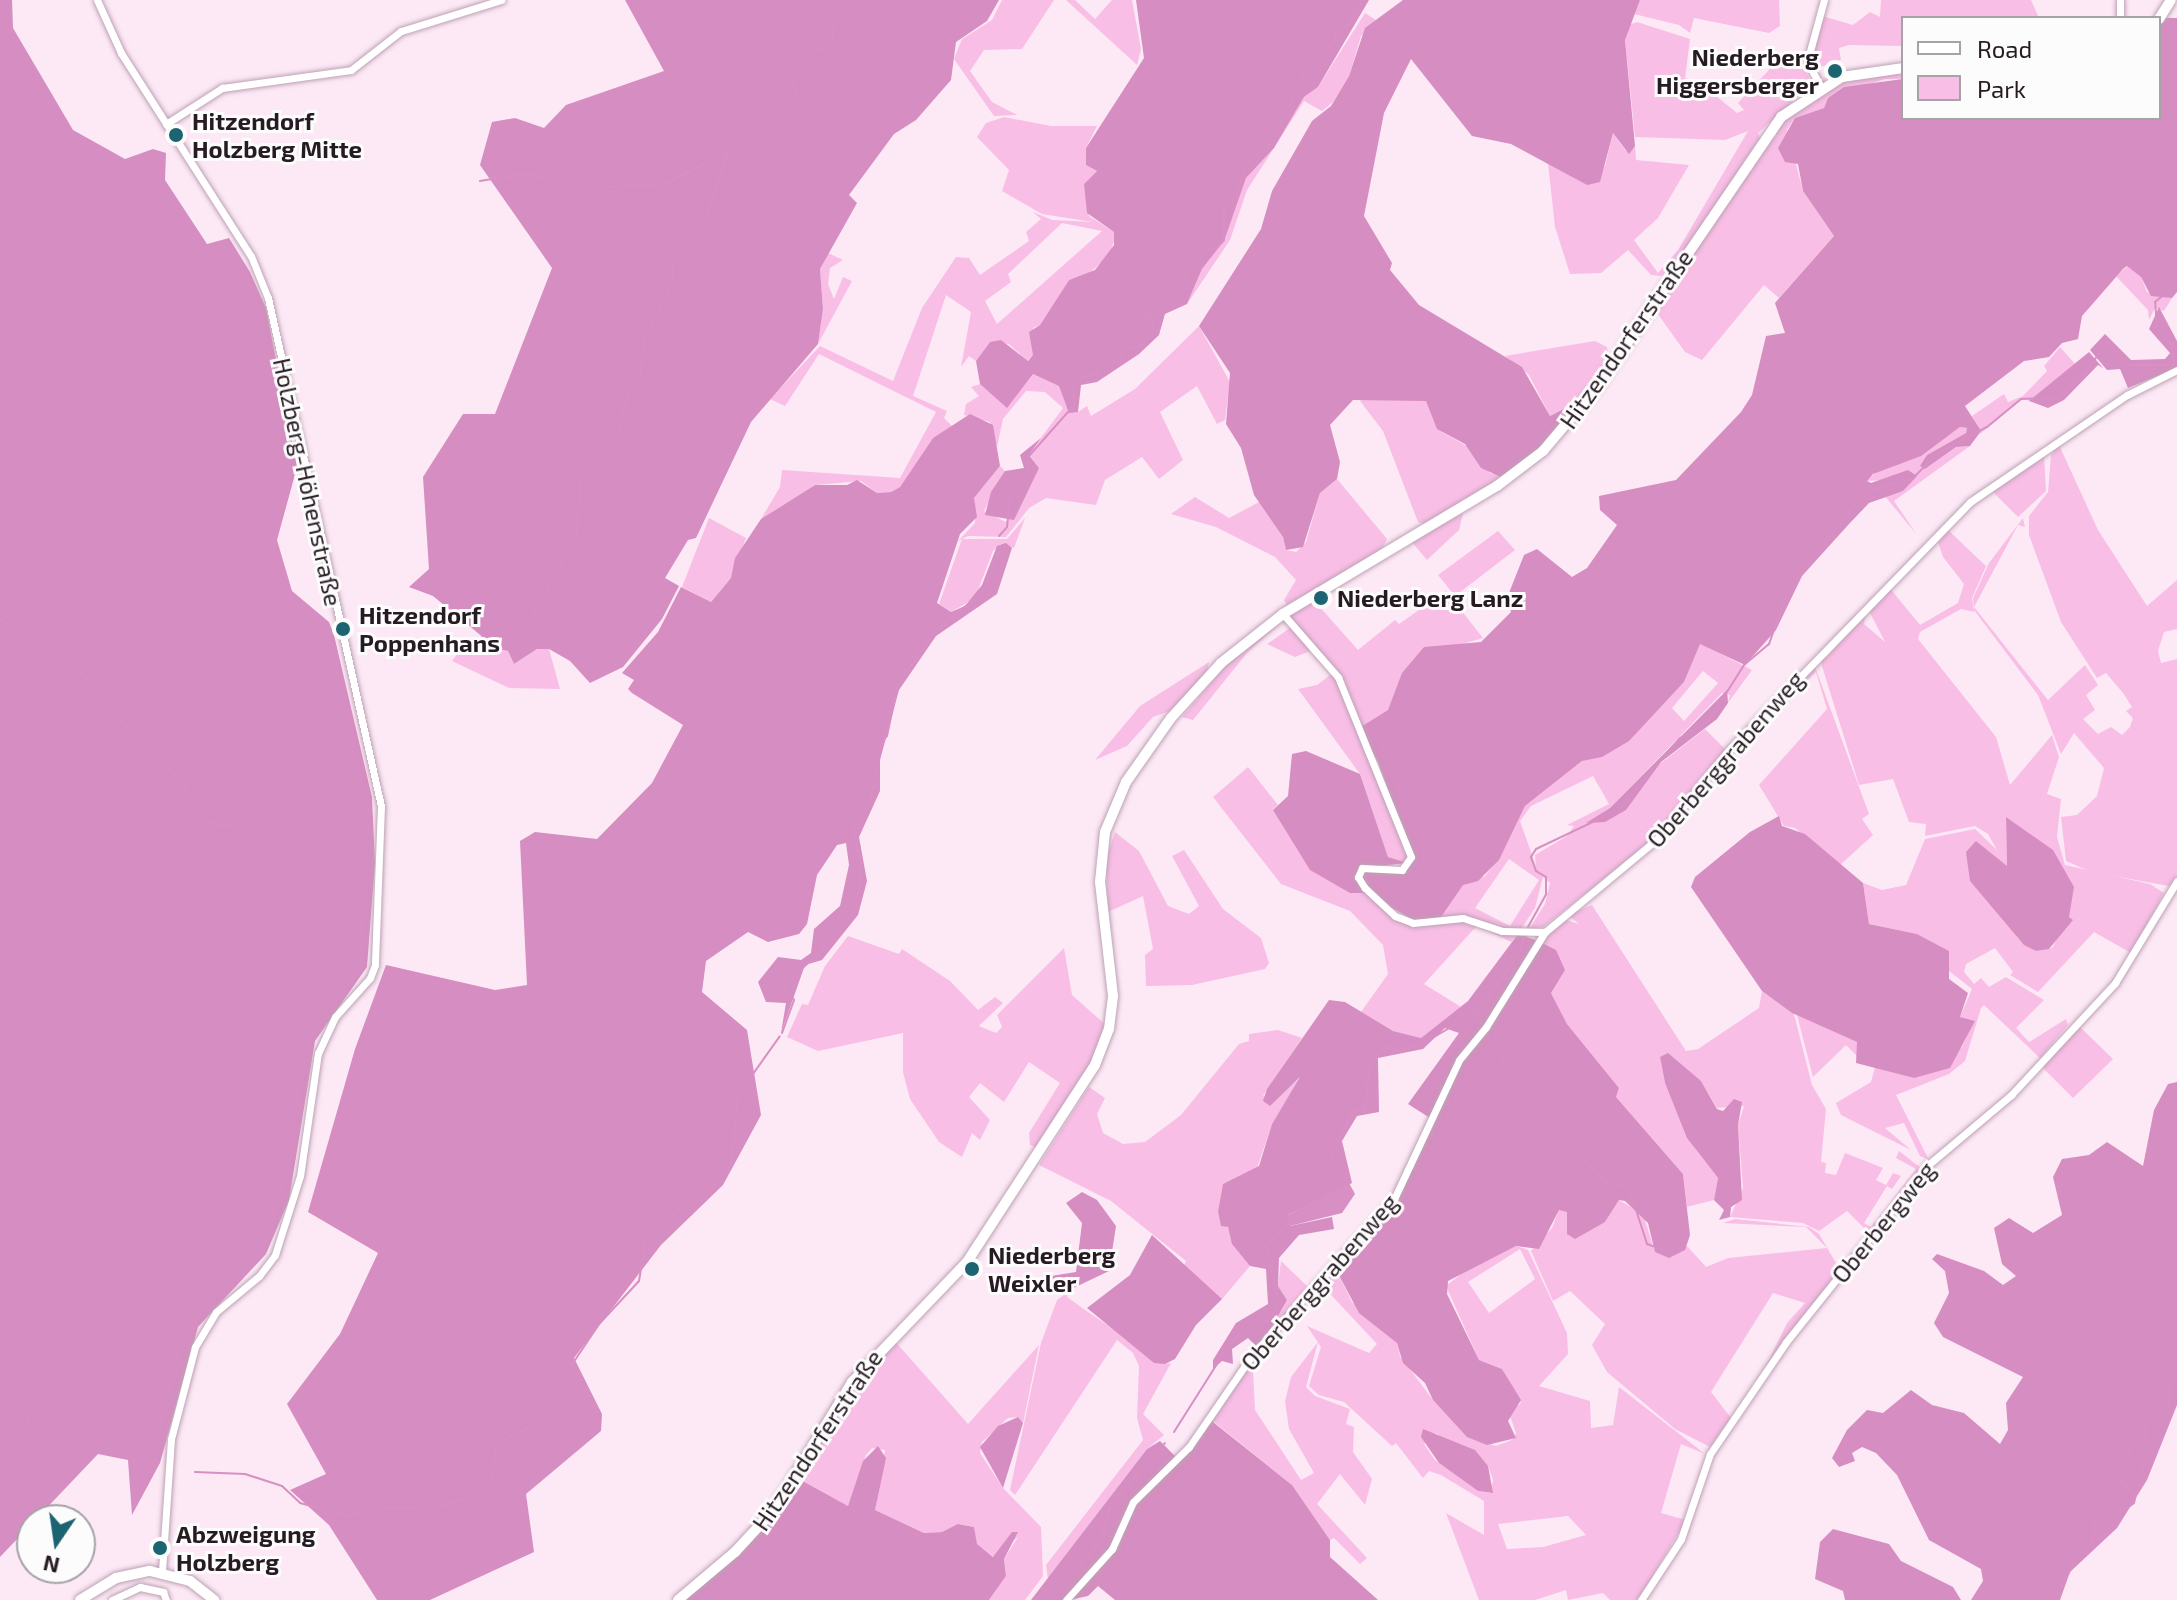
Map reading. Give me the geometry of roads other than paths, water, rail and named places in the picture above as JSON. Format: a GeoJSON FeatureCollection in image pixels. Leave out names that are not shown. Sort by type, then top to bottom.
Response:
{"type":"FeatureCollection","features":[{"type":"Feature","properties":{"kind":"main road","name":"Hitzendorferstraße"},"geometry":{"type":"LineString","coordinates":[[678,1600],[735,1552],[773,1511],[856,1376],[967,1262],[1087,1078],[1112,1013],[1113,976],[1100,882],[1103,841],[1115,803],[1180,707],[1230,656],[1283,614],[1497,486],[1550,444],[1605,376],[1766,136],[1789,110],[1821,87],[1862,72],[1901,68]]}},
{"type":"Feature","properties":{"kind":"main road"},"geometry":{"type":"LineString","coordinates":[[80,1600],[122,1576],[162,1572],[195,1584],[214,1600]]}},
{"type":"Feature","properties":{"kind":"street","name":"Holzberg-Höhenstraße"},"geometry":{"type":"LineString","coordinates":[[97,0],[121,53],[251,256],[270,305],[317,538],[379,793],[382,863],[375,965],[335,1017],[318,1053],[300,1176],[278,1246],[259,1276],[209,1320],[188,1369],[169,1454],[162,1572]]}},
{"type":"Feature","properties":{"kind":"street"},"geometry":{"type":"LineString","coordinates":[[166,124],[229,86],[351,70],[408,28],[501,0]]}},
{"type":"Feature","properties":{"kind":"street"},"geometry":{"type":"LineString","coordinates":[[1821,87],[1807,62],[1824,0]]}},
{"type":"Feature","properties":{"kind":"street","name":"Oberberggrabenweg"},"geometry":{"type":"LineString","coordinates":[[1066,1600],[1112,1549],[1133,1502],[1189,1447],[1253,1354],[1394,1199],[1459,1060],[1486,1027],[1545,932],[1657,839],[1728,751],[1970,502],[2133,391],[2177,370]]}},
{"type":"Feature","properties":{"kind":"street"},"geometry":{"type":"LineString","coordinates":[[1283,614],[1338,677],[1411,857],[1402,870],[1362,868],[1362,884],[1407,922],[1466,918],[1518,932],[1545,932]]}},
{"type":"Feature","properties":{"kind":"street","name":"Oberbergweg"},"geometry":{"type":"LineString","coordinates":[[1641,1600],[1681,1539],[1710,1454],[1786,1342],[1928,1165],[2011,1095],[2115,983],[2177,881]]}},
{"type":"Feature","properties":{"kind":"street"},"geometry":{"type":"LineString","coordinates":[[112,1600],[140,1587],[163,1592],[166,1600]]}},
{"type":"Feature","properties":{"kind":"waterway"},"geometry":{"type":"LineString","coordinates":[[832,41],[835,15],[856,0]]}},
{"type":"Feature","properties":{"kind":"waterway"},"geometry":{"type":"LineString","coordinates":[[999,536],[1007,527],[1010,497],[1028,469],[1029,456],[1075,404],[1073,387],[1080,378],[1097,374],[1099,364],[1120,362],[1125,349],[1139,347],[1152,330],[1153,320],[1143,317],[1145,310],[1176,293],[1196,253],[1216,248],[1224,240],[1224,204],[1236,199],[1246,165],[1274,140],[1309,63],[1335,42],[1335,35],[1349,24],[1362,0]]}},
{"type":"Feature","properties":{"kind":"waterway"},"geometry":{"type":"LineString","coordinates":[[764,133],[792,114],[798,98],[792,81],[796,73],[813,52],[831,45]]}},
{"type":"Feature","properties":{"kind":"waterway"},"geometry":{"type":"LineString","coordinates":[[510,638],[528,625],[577,534],[580,479],[597,469],[618,432],[629,394],[640,377],[645,338],[673,282],[672,262],[705,220],[729,151],[758,135]]}},
{"type":"Feature","properties":{"kind":"waterway"},"geometry":{"type":"LineString","coordinates":[[480,181],[529,173],[572,191],[587,204],[608,187],[664,184],[728,152]]}},
{"type":"Feature","properties":{"kind":"waterway"},"geometry":{"type":"LineString","coordinates":[[1528,927],[1546,894],[1546,877],[1536,871],[1531,857],[1536,849],[1618,810],[1680,738],[1709,720],[1744,665],[1769,644],[1788,590],[1865,492],[1912,479],[1938,453],[1987,427],[2021,399],[2058,398],[2088,370],[2107,341],[2128,365],[2174,365],[2173,346],[2157,328],[2155,302],[2177,284]]}},
{"type":"Feature","properties":{"kind":"waterway"},"geometry":{"type":"LineString","coordinates":[[782,1033],[794,1000],[784,985],[820,952],[835,922],[858,903],[861,865],[853,827],[871,800],[877,765],[870,760],[887,736],[898,684],[937,629],[982,593],[1002,545]]}},
{"type":"Feature","properties":{"kind":"waterway"},"geometry":{"type":"LineString","coordinates":[[0,619],[75,665],[151,756],[181,779],[195,811],[211,823],[235,827],[281,859]]}},
{"type":"Feature","properties":{"kind":"waterway"},"geometry":{"type":"LineString","coordinates":[[1349,1185],[1332,1157],[1353,1110],[1364,1111],[1371,1063],[1386,1045],[1396,1050],[1419,1046],[1476,1012],[1518,956],[1527,933]]}},
{"type":"Feature","properties":{"kind":"waterway"},"geometry":{"type":"LineString","coordinates":[[1477,1014],[1483,1026]]}},
{"type":"Feature","properties":{"kind":"waterway"},"geometry":{"type":"LineString","coordinates":[[1486,1033],[1513,1078],[1605,1183],[1625,1185],[1630,1191],[1647,1244],[1674,1254]]}},
{"type":"Feature","properties":{"kind":"waterway"},"geometry":{"type":"LineString","coordinates":[[195,1472],[245,1474],[282,1486],[300,1503],[348,1516],[375,1507],[429,1509],[480,1495],[492,1479],[496,1444],[530,1427],[600,1323],[639,1281],[646,1238],[731,1165],[738,1095],[780,1036]]}},
{"type":"Feature","properties":{"kind":"waterway"},"geometry":{"type":"LineString","coordinates":[[1174,1432],[1229,1345],[1244,1330],[1272,1318],[1278,1301],[1266,1245],[1288,1225]]}},
{"type":"Feature","properties":{"kind":"waterway"},"geometry":{"type":"LineString","coordinates":[[2054,1600],[2078,1556],[2093,1542],[2095,1519],[2116,1516],[2134,1503],[2136,1494],[2121,1484],[2122,1475],[2128,1469],[2139,1475],[2143,1466],[2126,1451],[2147,1441],[2145,1427],[2168,1407],[2171,1384],[2177,1380]]}},
{"type":"Feature","properties":{"kind":"waterway"},"geometry":{"type":"LineString","coordinates":[[0,1386],[28,1413],[30,1434],[87,1461]]}},
{"type":"Feature","properties":{"kind":"waterway"},"geometry":{"type":"LineString","coordinates":[[1051,1584],[1093,1551],[1107,1524],[1110,1504],[1165,1443]]}},
{"type":"Feature","properties":{"kind":"waterway"},"geometry":{"type":"LineString","coordinates":[[1036,1600],[1048,1588]]}},
{"type":"Feature","properties":{"kind":"place","name":"Niederberg Higgersberger"},"geometry":{"type":"Point","coordinates":[1835,71]}},
{"type":"Feature","properties":{"kind":"place","name":"Hitzendorf Holzberg Mitte"},"geometry":{"type":"Point","coordinates":[176,135]}},
{"type":"Feature","properties":{"kind":"place","name":"Niederberg Lanz"},"geometry":{"type":"Point","coordinates":[1321,598]}},
{"type":"Feature","properties":{"kind":"place","name":"Hitzendorf Poppenhans"},"geometry":{"type":"Point","coordinates":[343,629]}},
{"type":"Feature","properties":{"kind":"place","name":"Niederberg Weixler"},"geometry":{"type":"Point","coordinates":[972,1269]}},
{"type":"Feature","properties":{"kind":"place","name":"Abzweigung Holzberg"},"geometry":{"type":"Point","coordinates":[160,1548]}}]}
